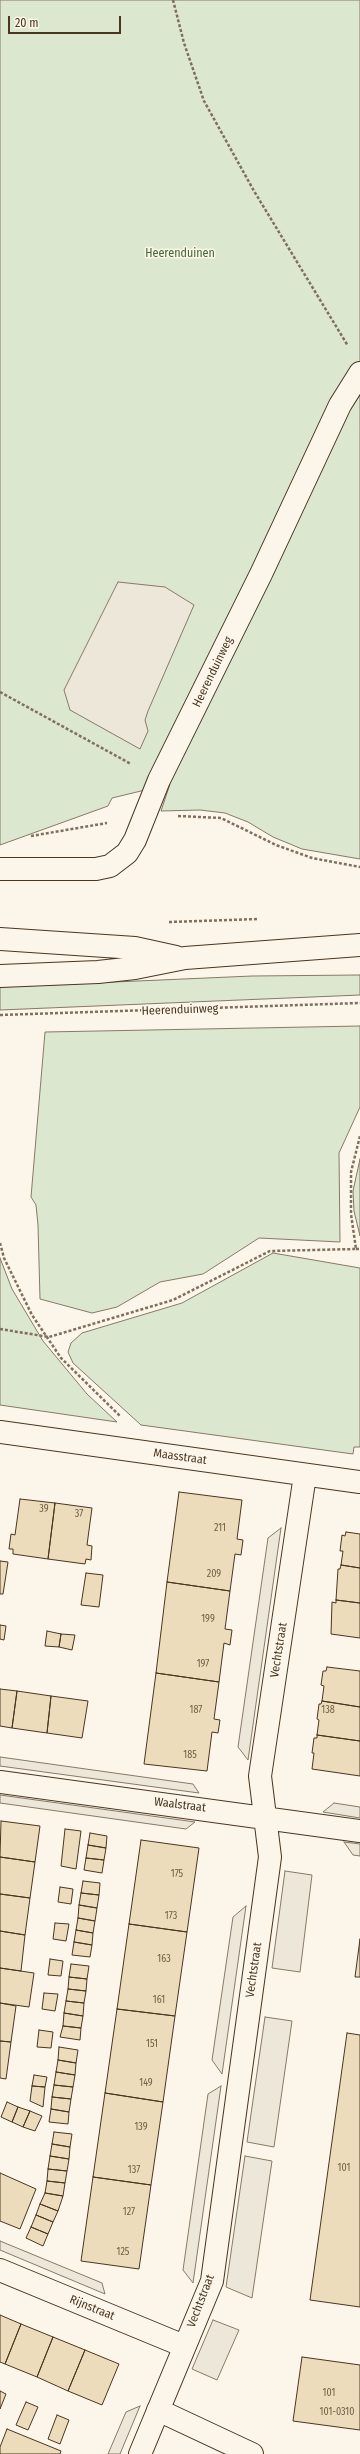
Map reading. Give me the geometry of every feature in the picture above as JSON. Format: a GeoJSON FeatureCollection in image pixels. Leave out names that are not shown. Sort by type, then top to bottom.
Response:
{"type":"FeatureCollection","features":[{"type":"Feature","properties":{"kind":"street","name":"Heerenduinweg"},"geometry":{"type":"LineString","coordinates":[[0,868],[96,869],[110,866],[128,853],[159,780],[261,574],[340,405],[360,373]]}},
{"type":"Feature","properties":{"kind":"street"},"geometry":{"type":"LineString","coordinates":[[0,939],[135,948],[185,958]]}},
{"type":"Feature","properties":{"kind":"street"},"geometry":{"type":"LineString","coordinates":[[0,976],[98,972],[135,968],[185,958],[360,946]]}},
{"type":"Feature","properties":{"kind":"street","name":"Maasstraat"},"geometry":{"type":"LineString","coordinates":[[0,1432],[360,1482]]}},
{"type":"Feature","properties":{"kind":"street","name":"Vechtstraat"},"geometry":{"type":"LineString","coordinates":[[140,2454],[212,2281],[270,1858],[260,1776],[305,1475]]}},
{"type":"Feature","properties":{"kind":"street","name":"Waalstraat"},"geometry":{"type":"LineString","coordinates":[[0,1782],[360,1830]]}},
{"type":"Feature","properties":{"kind":"street","name":"Rijnstraat"},"geometry":{"type":"LineString","coordinates":[[0,2270],[184,2346]]}},
{"type":"Feature","properties":{"kind":"street"},"geometry":{"type":"LineString","coordinates":[[158,2410],[252,2454]]}},
{"type":"Feature","properties":{"kind":"path"},"geometry":{"type":"LineString","coordinates":[[173,0],[184,43],[204,101],[254,191],[349,347]]}},
{"type":"Feature","properties":{"kind":"path"},"geometry":{"type":"LineString","coordinates":[[0,692],[159,780]]}},
{"type":"Feature","properties":{"kind":"path"},"geometry":{"type":"LineString","coordinates":[[27,837],[145,816],[196,815],[222,818],[276,844],[312,858],[360,867]]}},
{"type":"Feature","properties":{"kind":"path"},"geometry":{"type":"LineString","coordinates":[[164,922],[264,919]]}},
{"type":"Feature","properties":{"kind":"path","name":"Heerenduinweg"},"geometry":{"type":"LineString","coordinates":[[0,1015],[360,1003]]}},
{"type":"Feature","properties":{"kind":"path"},"geometry":{"type":"LineString","coordinates":[[356,1248],[351,1214],[350,1172],[360,1136]]}},
{"type":"Feature","properties":{"kind":"path"},"geometry":{"type":"LineString","coordinates":[[0,1243],[4,1258],[32,1315],[49,1337],[61,1358],[129,1424],[125,1449]]}},
{"type":"Feature","properties":{"kind":"path"},"geometry":{"type":"LineString","coordinates":[[0,1329],[49,1337],[173,1300],[270,1251],[360,1249]]}},
{"type":"Feature","properties":{"kind":"green space","name":"Heerenduinen"},"geometry":{"type":"Polygon","coordinates":[[[0,0],[360,0],[360,859],[302,849],[273,837],[248,822],[225,813],[200,810],[161,811],[170,784],[112,798],[108,806],[0,845],[0,0]]]}},
{"type":"Feature","properties":{"kind":"green space"},"geometry":{"type":"Polygon","coordinates":[[[360,975],[360,995],[0,1010],[0,987],[252,976],[360,975]]]}},
{"type":"Feature","properties":{"kind":"green space"},"geometry":{"type":"Polygon","coordinates":[[[360,1026],[360,1107],[339,1153],[340,1242],[259,1238],[203,1274],[160,1282],[117,1307],[92,1313],[40,1299],[38,1225],[36,1205],[31,1197],[45,1032],[360,1026]]]}},
{"type":"Feature","properties":{"kind":"green space"},"geometry":{"type":"Polygon","coordinates":[[[360,1159],[360,1236],[354,1211],[353,1191],[360,1159]]]}},
{"type":"Feature","properties":{"kind":"green space"},"geometry":{"type":"Polygon","coordinates":[[[273,1253],[360,1268],[360,1447],[354,1447],[353,1454],[141,1425],[73,1363],[68,1352],[71,1343],[82,1333],[182,1303],[273,1253]]]}},
{"type":"Feature","properties":{"kind":"green space"},"geometry":{"type":"Polygon","coordinates":[[[0,1258],[12,1289],[43,1341],[87,1394],[117,1422],[0,1405],[0,1258]]]}},
{"type":"Feature","properties":{"kind":"shaded area"},"geometry":{"type":"Polygon","coordinates":[[[118,582],[165,587],[194,605],[148,711],[145,720],[148,731],[140,749],[70,710],[64,690],[118,582]]]}},
{"type":"Feature","properties":{"kind":"shaded area"},"geometry":{"type":"Polygon","coordinates":[[[281,1528],[248,1760],[238,1747],[268,1538],[281,1528]]]}},
{"type":"Feature","properties":{"kind":"shaded area"},"geometry":{"type":"Polygon","coordinates":[[[0,1757],[193,1784],[199,1793],[0,1766],[0,1757]]]}},
{"type":"Feature","properties":{"kind":"shaded area"},"geometry":{"type":"Polygon","coordinates":[[[0,1795],[195,1822],[186,1829],[0,1803],[0,1795]]]}},
{"type":"Feature","properties":{"kind":"shaded area"},"geometry":{"type":"Polygon","coordinates":[[[334,1803],[360,1807],[360,1818],[323,1812],[334,1803]]]}},
{"type":"Feature","properties":{"kind":"shaded area"},"geometry":{"type":"Polygon","coordinates":[[[344,1842],[360,1844],[360,1856],[353,1855],[344,1842]]]}},
{"type":"Feature","properties":{"kind":"shaded area"},"geometry":{"type":"Polygon","coordinates":[[[285,1871],[312,1875],[300,1972],[272,1968],[285,1871]]]}},
{"type":"Feature","properties":{"kind":"shaded area"},"geometry":{"type":"Polygon","coordinates":[[[246,1906],[222,2074],[212,2060],[233,1917],[246,1906]]]}},
{"type":"Feature","properties":{"kind":"shaded area"},"geometry":{"type":"Polygon","coordinates":[[[265,2017],[292,2021],[274,2147],[247,2142],[265,2017]]]}},
{"type":"Feature","properties":{"kind":"shaded area"},"geometry":{"type":"Polygon","coordinates":[[[221,2086],[193,2283],[183,2270],[208,2094],[221,2086]]]}},
{"type":"Feature","properties":{"kind":"shaded area"},"geometry":{"type":"Polygon","coordinates":[[[245,2156],[272,2161],[252,2298],[226,2287],[245,2156]]]}},
{"type":"Feature","properties":{"kind":"shaded area"},"geometry":{"type":"Polygon","coordinates":[[[0,2241],[102,2283],[105,2294],[0,2250],[0,2241]]]}},
{"type":"Feature","properties":{"kind":"shaded area"},"geometry":{"type":"Polygon","coordinates":[[[213,2320],[239,2330],[217,2380],[192,2369],[213,2320]]]}},
{"type":"Feature","properties":{"kind":"shaded area"},"geometry":{"type":"Polygon","coordinates":[[[140,2406],[120,2454],[108,2454],[126,2412],[140,2406]]]}},
{"type":"Feature","properties":{"kind":"building"},"geometry":{"type":"Polygon","coordinates":[[[179,1492],[242,1500],[237,1539],[243,1540],[241,1555],[235,1554],[230,1591],[167,1582],[179,1492]]]}},
{"type":"Feature","properties":{"kind":"building"},"geometry":{"type":"Polygon","coordinates":[[[20,1499],[55,1503],[48,1559],[13,1554],[13,1549],[9,1549],[11,1534],[15,1535],[20,1499]]]}},
{"type":"Feature","properties":{"kind":"building"},"geometry":{"type":"Polygon","coordinates":[[[55,1503],[92,1508],[87,1545],[92,1546],[91,1560],[86,1559],[85,1564],[48,1559],[55,1503]]]}},
{"type":"Feature","properties":{"kind":"building"},"geometry":{"type":"Polygon","coordinates":[[[346,1532],[360,1534],[360,1568],[341,1565],[343,1551],[340,1551],[342,1535],[345,1536],[346,1532]]]}},
{"type":"Feature","properties":{"kind":"building"},"geometry":{"type":"Polygon","coordinates":[[[0,1561],[8,1562],[3,1594],[0,1594],[0,1561]]]}},
{"type":"Feature","properties":{"kind":"building"},"geometry":{"type":"Polygon","coordinates":[[[341,1565],[360,1568],[360,1603],[336,1600],[338,1569],[340,1569],[341,1565]]]}},
{"type":"Feature","properties":{"kind":"building"},"geometry":{"type":"Polygon","coordinates":[[[86,1573],[103,1575],[99,1607],[81,1605],[86,1573]]]}},
{"type":"Feature","properties":{"kind":"building"},"geometry":{"type":"Polygon","coordinates":[[[167,1582],[230,1591],[225,1629],[232,1630],[230,1645],[224,1643],[219,1682],[156,1673],[167,1582]]]}},
{"type":"Feature","properties":{"kind":"building"},"geometry":{"type":"Polygon","coordinates":[[[336,1600],[360,1603],[360,1638],[331,1634],[332,1602],[336,1603],[336,1600]]]}},
{"type":"Feature","properties":{"kind":"building"},"geometry":{"type":"Polygon","coordinates":[[[0,1625],[6,1626],[4,1640],[0,1639],[0,1625]]]}},
{"type":"Feature","properties":{"kind":"building"},"geometry":{"type":"Polygon","coordinates":[[[47,1631],[61,1634],[59,1647],[45,1646],[47,1631]]]}},
{"type":"Feature","properties":{"kind":"building"},"geometry":{"type":"Polygon","coordinates":[[[61,1634],[75,1635],[72,1650],[59,1647],[61,1634]]]}},
{"type":"Feature","properties":{"kind":"building"},"geometry":{"type":"Polygon","coordinates":[[[327,1667],[360,1671],[360,1707],[322,1701],[324,1686],[321,1685],[323,1671],[326,1671],[327,1667]]]}},
{"type":"Feature","properties":{"kind":"building"},"geometry":{"type":"Polygon","coordinates":[[[156,1673],[219,1682],[214,1719],[220,1720],[218,1733],[212,1732],[207,1771],[144,1764],[156,1673]]]}},
{"type":"Feature","properties":{"kind":"building"},"geometry":{"type":"Polygon","coordinates":[[[0,1689],[17,1691],[12,1728],[0,1726],[0,1689]]]}},
{"type":"Feature","properties":{"kind":"building"},"geometry":{"type":"Polygon","coordinates":[[[17,1691],[51,1696],[47,1733],[12,1728],[17,1691]]]}},
{"type":"Feature","properties":{"kind":"building"},"geometry":{"type":"Polygon","coordinates":[[[51,1696],[88,1701],[82,1738],[47,1733],[51,1696]]]}},
{"type":"Feature","properties":{"kind":"building"},"geometry":{"type":"Polygon","coordinates":[[[322,1701],[360,1707],[360,1741],[317,1735],[319,1704],[321,1704],[322,1701]]]}},
{"type":"Feature","properties":{"kind":"building"},"geometry":{"type":"Polygon","coordinates":[[[317,1735],[360,1741],[360,1776],[312,1769],[314,1738],[317,1738],[317,1735]]]}},
{"type":"Feature","properties":{"kind":"building"},"geometry":{"type":"Polygon","coordinates":[[[1,1821],[40,1826],[35,1862],[0,1857],[1,1821]]]}},
{"type":"Feature","properties":{"kind":"building"},"geometry":{"type":"Polygon","coordinates":[[[65,1829],[81,1831],[76,1869],[61,1866],[65,1829]]]}},
{"type":"Feature","properties":{"kind":"building"},"geometry":{"type":"Polygon","coordinates":[[[90,1833],[107,1836],[106,1848],[88,1845],[90,1833]]]}},
{"type":"Feature","properties":{"kind":"building"},"geometry":{"type":"Polygon","coordinates":[[[141,1840],[199,1848],[187,1932],[129,1924],[141,1840]]]}},
{"type":"Feature","properties":{"kind":"building"},"geometry":{"type":"Polygon","coordinates":[[[88,1845],[106,1848],[104,1860],[86,1858],[88,1845]]]}},
{"type":"Feature","properties":{"kind":"building"},"geometry":{"type":"Polygon","coordinates":[[[0,1857],[35,1862],[30,1898],[0,1894],[0,1857]]]}},
{"type":"Feature","properties":{"kind":"building"},"geometry":{"type":"Polygon","coordinates":[[[86,1858],[104,1860],[102,1873],[84,1870],[86,1858]]]}},
{"type":"Feature","properties":{"kind":"building"},"geometry":{"type":"Polygon","coordinates":[[[83,1881],[100,1883],[99,1895],[81,1893],[83,1881]]]}},
{"type":"Feature","properties":{"kind":"building"},"geometry":{"type":"Polygon","coordinates":[[[60,1887],[73,1889],[71,1904],[58,1902],[60,1887]]]}},
{"type":"Feature","properties":{"kind":"building"},"geometry":{"type":"Polygon","coordinates":[[[81,1893],[99,1895],[97,1908],[79,1905],[81,1893]]]}},
{"type":"Feature","properties":{"kind":"building"},"geometry":{"type":"Polygon","coordinates":[[[0,1894],[30,1898],[25,1935],[0,1931],[0,1894]]]}},
{"type":"Feature","properties":{"kind":"building"},"geometry":{"type":"Polygon","coordinates":[[[79,1905],[97,1908],[95,1921],[78,1918],[79,1905]]]}},
{"type":"Feature","properties":{"kind":"building"},"geometry":{"type":"Polygon","coordinates":[[[78,1918],[95,1921],[93,1933],[76,1930],[78,1918]]]}},
{"type":"Feature","properties":{"kind":"building"},"geometry":{"type":"Polygon","coordinates":[[[55,1923],[69,1924],[66,1941],[53,1939],[55,1923]]]}},
{"type":"Feature","properties":{"kind":"building"},"geometry":{"type":"Polygon","coordinates":[[[129,1924],[187,1932],[175,2016],[117,2009],[129,1924]]]}},
{"type":"Feature","properties":{"kind":"building"},"geometry":{"type":"Polygon","coordinates":[[[76,1930],[93,1933],[92,1945],[74,1942],[76,1930]]]}},
{"type":"Feature","properties":{"kind":"building"},"geometry":{"type":"Polygon","coordinates":[[[0,1931],[25,1935],[21,1971],[0,1968],[0,1931]]]}},
{"type":"Feature","properties":{"kind":"building"},"geometry":{"type":"Polygon","coordinates":[[[360,1939],[360,1977],[355,1977],[360,1939]]]}},
{"type":"Feature","properties":{"kind":"building"},"geometry":{"type":"Polygon","coordinates":[[[74,1942],[92,1945],[90,1957],[72,1955],[74,1942]]]}},
{"type":"Feature","properties":{"kind":"building"},"geometry":{"type":"Polygon","coordinates":[[[50,1959],[63,1961],[61,1976],[48,1975],[50,1959]]]}},
{"type":"Feature","properties":{"kind":"building"},"geometry":{"type":"Polygon","coordinates":[[[71,1964],[89,1966],[87,1979],[69,1977],[71,1964]]]}},
{"type":"Feature","properties":{"kind":"building"},"geometry":{"type":"Polygon","coordinates":[[[0,1968],[34,1973],[29,2007],[0,2003],[0,1968]]]}},
{"type":"Feature","properties":{"kind":"building"},"geometry":{"type":"Polygon","coordinates":[[[69,1977],[87,1979],[86,1991],[68,1989],[69,1977]]]}},
{"type":"Feature","properties":{"kind":"building"},"geometry":{"type":"Polygon","coordinates":[[[68,1989],[86,1991],[84,2003],[66,2001],[68,1989]]]}},
{"type":"Feature","properties":{"kind":"building"},"geometry":{"type":"Polygon","coordinates":[[[44,1993],[58,1994],[55,2011],[42,2009],[44,1993]]]}},
{"type":"Feature","properties":{"kind":"building"},"geometry":{"type":"Polygon","coordinates":[[[66,2001],[84,2003],[83,2016],[64,2013],[66,2001]]]}},
{"type":"Feature","properties":{"kind":"building"},"geometry":{"type":"Polygon","coordinates":[[[0,2003],[16,2006],[11,2042],[0,2041],[0,2003]]]}},
{"type":"Feature","properties":{"kind":"building"},"geometry":{"type":"Polygon","coordinates":[[[117,2009],[175,2016],[163,2102],[105,2093],[117,2009]]]}},
{"type":"Feature","properties":{"kind":"building"},"geometry":{"type":"Polygon","coordinates":[[[64,2013],[83,2016],[81,2028],[63,2026],[64,2013]]]}},
{"type":"Feature","properties":{"kind":"building"},"geometry":{"type":"Polygon","coordinates":[[[63,2026],[81,2028],[80,2040],[60,2037],[63,2026]]]}},
{"type":"Feature","properties":{"kind":"building"},"geometry":{"type":"Polygon","coordinates":[[[39,2030],[53,2032],[51,2048],[37,2047],[39,2030]]]}},
{"type":"Feature","properties":{"kind":"building"},"geometry":{"type":"Polygon","coordinates":[[[347,2033],[360,2035],[360,2307],[310,2300],[347,2033]]]}},
{"type":"Feature","properties":{"kind":"building"},"geometry":{"type":"Polygon","coordinates":[[[0,2041],[11,2042],[6,2079],[0,2078],[0,2041]]]}},
{"type":"Feature","properties":{"kind":"building"},"geometry":{"type":"Polygon","coordinates":[[[59,2047],[78,2050],[76,2063],[58,2060],[59,2047]]]}},
{"type":"Feature","properties":{"kind":"building"},"geometry":{"type":"Polygon","coordinates":[[[58,2060],[76,2063],[75,2075],[56,2072],[58,2060]]]}},
{"type":"Feature","properties":{"kind":"building"},"geometry":{"type":"Polygon","coordinates":[[[56,2072],[75,2075],[73,2087],[54,2085],[56,2072]]]}},
{"type":"Feature","properties":{"kind":"building"},"geometry":{"type":"Polygon","coordinates":[[[34,2075],[47,2077],[45,2087],[32,2086],[34,2075]]]}},
{"type":"Feature","properties":{"kind":"building"},"geometry":{"type":"Polygon","coordinates":[[[54,2085],[73,2087],[71,2099],[52,2097],[54,2085]]]}},
{"type":"Feature","properties":{"kind":"building"},"geometry":{"type":"Polygon","coordinates":[[[32,2086],[45,2087],[43,2107],[30,2101],[32,2086]]]}},
{"type":"Feature","properties":{"kind":"building"},"geometry":{"type":"Polygon","coordinates":[[[105,2093],[163,2102],[151,2185],[93,2177],[105,2093]]]}},
{"type":"Feature","properties":{"kind":"building"},"geometry":{"type":"Polygon","coordinates":[[[52,2097],[71,2099],[69,2112],[51,2109],[52,2097]]]}},
{"type":"Feature","properties":{"kind":"building"},"geometry":{"type":"Polygon","coordinates":[[[7,2102],[18,2107],[12,2122],[1,2117],[7,2102]]]}},
{"type":"Feature","properties":{"kind":"building"},"geometry":{"type":"Polygon","coordinates":[[[18,2107],[30,2111],[23,2127],[12,2122],[18,2107]]]}},
{"type":"Feature","properties":{"kind":"building"},"geometry":{"type":"Polygon","coordinates":[[[51,2109],[69,2112],[68,2124],[49,2122],[51,2109]]]}},
{"type":"Feature","properties":{"kind":"building"},"geometry":{"type":"Polygon","coordinates":[[[30,2111],[42,2116],[35,2131],[23,2127],[30,2111]]]}},
{"type":"Feature","properties":{"kind":"building"},"geometry":{"type":"Polygon","coordinates":[[[54,2132],[72,2134],[70,2147],[52,2144],[54,2132]]]}},
{"type":"Feature","properties":{"kind":"building"},"geometry":{"type":"Polygon","coordinates":[[[52,2144],[70,2147],[69,2159],[50,2156],[52,2144]]]}},
{"type":"Feature","properties":{"kind":"building"},"geometry":{"type":"Polygon","coordinates":[[[50,2156],[69,2159],[67,2171],[48,2169],[50,2156]]]}},
{"type":"Feature","properties":{"kind":"building"},"geometry":{"type":"Polygon","coordinates":[[[48,2169],[67,2171],[65,2183],[47,2181],[48,2169]]]}},
{"type":"Feature","properties":{"kind":"building"},"geometry":{"type":"Polygon","coordinates":[[[0,2173],[36,2189],[20,2229],[0,2221],[0,2173]]]}},
{"type":"Feature","properties":{"kind":"building"},"geometry":{"type":"Polygon","coordinates":[[[93,2177],[151,2185],[139,2269],[81,2261],[93,2177]]]}},
{"type":"Feature","properties":{"kind":"building"},"geometry":{"type":"Polygon","coordinates":[[[47,2181],[65,2183],[63,2196],[45,2193],[47,2181]]]}},
{"type":"Feature","properties":{"kind":"building"},"geometry":{"type":"Polygon","coordinates":[[[45,2193],[63,2196],[58,2211],[40,2204],[45,2193]]]}},
{"type":"Feature","properties":{"kind":"building"},"geometry":{"type":"Polygon","coordinates":[[[40,2204],[58,2211],[53,2222],[36,2215],[40,2204]]]}},
{"type":"Feature","properties":{"kind":"building"},"geometry":{"type":"Polygon","coordinates":[[[36,2215],[53,2222],[48,2234],[31,2227],[36,2215]]]}},
{"type":"Feature","properties":{"kind":"building"},"geometry":{"type":"Polygon","coordinates":[[[31,2227],[48,2234],[43,2246],[26,2238],[31,2227]]]}},
{"type":"Feature","properties":{"kind":"building"},"geometry":{"type":"Polygon","coordinates":[[[0,2315],[21,2324],[5,2364],[0,2362],[0,2315]]]}},
{"type":"Feature","properties":{"kind":"building"},"geometry":{"type":"Polygon","coordinates":[[[21,2324],[53,2337],[37,2377],[5,2364],[21,2324]]]}},
{"type":"Feature","properties":{"kind":"building"},"geometry":{"type":"Polygon","coordinates":[[[53,2337],[85,2350],[68,2391],[37,2377],[53,2337]]]}},
{"type":"Feature","properties":{"kind":"building"},"geometry":{"type":"Polygon","coordinates":[[[85,2350],[119,2364],[102,2405],[68,2391],[85,2350]]]}},
{"type":"Feature","properties":{"kind":"building"},"geometry":{"type":"Polygon","coordinates":[[[302,2357],[360,2365],[360,2430],[293,2421],[302,2357]]]}},
{"type":"Feature","properties":{"kind":"building"},"geometry":{"type":"Polygon","coordinates":[[[0,2391],[6,2394],[0,2409],[0,2391]]]}},
{"type":"Feature","properties":{"kind":"building"},"geometry":{"type":"Polygon","coordinates":[[[26,2402],[38,2407],[28,2430],[16,2425],[26,2402]]]}},
{"type":"Feature","properties":{"kind":"building"},"geometry":{"type":"Polygon","coordinates":[[[57,2415],[69,2420],[60,2444],[48,2439],[57,2415]]]}},
{"type":"Feature","properties":{"kind":"building"},"geometry":{"type":"Polygon","coordinates":[[[7,2429],[61,2451],[60,2454],[0,2454],[0,2447],[7,2429]]]}}]}
